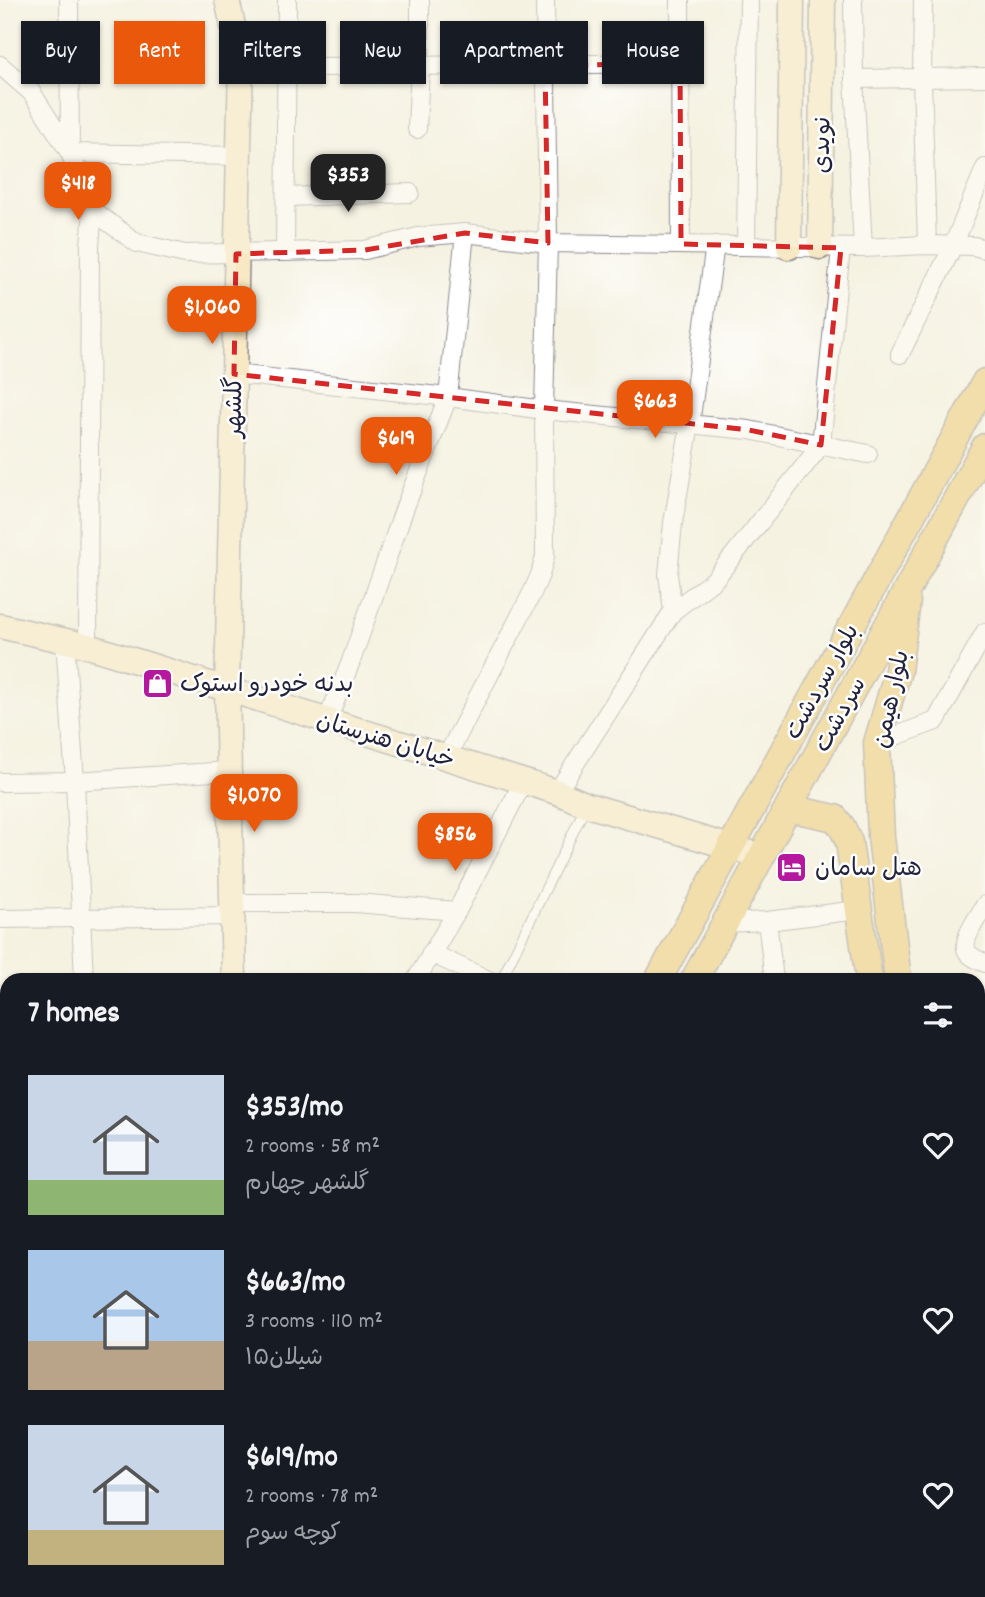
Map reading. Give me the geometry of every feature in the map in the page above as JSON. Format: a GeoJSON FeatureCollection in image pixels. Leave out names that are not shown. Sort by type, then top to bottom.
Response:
{"type":"FeatureCollection","features":[{"type":"Feature","properties":{"kind":"main road","name":"بلوار سردشت"},"geometry":{"type":"LineString","coordinates":[[662,973],[985,382]]}},
{"type":"Feature","properties":{"kind":"main road","name":"سردشت"},"geometry":{"type":"LineString","coordinates":[[698,973],[985,447]]}},
{"type":"Feature","properties":{"kind":"main road","name":"بلوار هیمن"},"geometry":{"type":"LineString","coordinates":[[897,973],[881,837],[877,743],[898,671],[909,586]]}},
{"type":"Feature","properties":{"kind":"main road"},"geometry":{"type":"LineString","coordinates":[[788,808],[835,818],[842,827],[849,842],[868,973]]}},
{"type":"Feature","properties":{"kind":"street"},"geometry":{"type":"LineString","coordinates":[[69,0],[70,153]]}},
{"type":"Feature","properties":{"kind":"street","name":"گلشهر"},"geometry":{"type":"LineString","coordinates":[[227,0],[241,60],[227,689],[234,973]]}},
{"type":"Feature","properties":{"kind":"street"},"geometry":{"type":"LineString","coordinates":[[285,252],[287,0]]}},
{"type":"Feature","properties":{"kind":"street"},"geometry":{"type":"LineString","coordinates":[[419,0],[419,21]]}},
{"type":"Feature","properties":{"kind":"street"},"geometry":{"type":"LineString","coordinates":[[545,0],[545,21]]}},
{"type":"Feature","properties":{"kind":"street"},"geometry":{"type":"LineString","coordinates":[[680,0],[680,21]]}},
{"type":"Feature","properties":{"kind":"street"},"geometry":{"type":"LineString","coordinates":[[747,246],[748,0]]}},
{"type":"Feature","properties":{"kind":"street","name":"نویدی"},"geometry":{"type":"LineString","coordinates":[[789,247],[792,0]]}},
{"type":"Feature","properties":{"kind":"street","name":"نویدی"},"geometry":{"type":"LineString","coordinates":[[823,0],[831,248]]}},
{"type":"Feature","properties":{"kind":"street"},"geometry":{"type":"LineString","coordinates":[[853,0],[854,79],[863,248]]}},
{"type":"Feature","properties":{"kind":"street"},"geometry":{"type":"LineString","coordinates":[[923,0],[922,78],[927,245]]}},
{"type":"Feature","properties":{"kind":"street"},"geometry":{"type":"LineString","coordinates":[[0,65],[32,93],[70,153],[93,211],[77,643],[75,780],[84,973]]}},
{"type":"Feature","properties":{"kind":"street"},"geometry":{"type":"LineString","coordinates":[[854,79],[985,77]]}},
{"type":"Feature","properties":{"kind":"street"},"geometry":{"type":"LineString","coordinates":[[417,129],[419,84]]}},
{"type":"Feature","properties":{"kind":"street"},"geometry":{"type":"LineString","coordinates":[[446,758],[533,593],[545,556],[544,410],[548,243],[545,84]]}},
{"type":"Feature","properties":{"kind":"street"},"geometry":{"type":"LineString","coordinates":[[680,84],[681,244]]}},
{"type":"Feature","properties":{"kind":"street"},"geometry":{"type":"LineString","coordinates":[[70,153],[239,156]]}},
{"type":"Feature","properties":{"kind":"street"},"geometry":{"type":"LineString","coordinates":[[900,354],[953,246],[985,168]]}},
{"type":"Feature","properties":{"kind":"street"},"geometry":{"type":"LineString","coordinates":[[286,197],[410,193]]}},
{"type":"Feature","properties":{"kind":"street"},"geometry":{"type":"LineString","coordinates":[[93,211],[137,243],[186,254],[365,250],[418,237],[464,233],[548,243],[831,248],[927,245],[974,246],[985,249]]}},
{"type":"Feature","properties":{"kind":"street"},"geometry":{"type":"LineString","coordinates":[[327,720],[447,397],[464,233]]}},
{"type":"Feature","properties":{"kind":"street"},"geometry":{"type":"LineString","coordinates":[[673,611],[668,575],[673,523],[715,245]]}},
{"type":"Feature","properties":{"kind":"street"},"geometry":{"type":"LineString","coordinates":[[557,792],[673,611],[714,580],[821,445],[831,248]]}},
{"type":"Feature","properties":{"kind":"street"},"geometry":{"type":"LineString","coordinates":[[234,374],[544,410],[750,430],[868,454]]}},
{"type":"Feature","properties":{"kind":"street","name":"خیابان هنرستان"},"geometry":{"type":"LineString","coordinates":[[0,626],[77,643],[557,792],[587,805],[761,856]]}},
{"type":"Feature","properties":{"kind":"street"},"geometry":{"type":"LineString","coordinates":[[877,743],[936,721],[985,632]]}},
{"type":"Feature","properties":{"kind":"street"},"geometry":{"type":"LineString","coordinates":[[0,782],[229,771]]}},
{"type":"Feature","properties":{"kind":"street"},"geometry":{"type":"LineString","coordinates":[[420,973],[457,911],[523,782]]}},
{"type":"Feature","properties":{"kind":"street"},"geometry":{"type":"LineString","coordinates":[[0,919],[81,918],[355,903],[457,911]]}},
{"type":"Feature","properties":{"kind":"street"},"geometry":{"type":"LineString","coordinates":[[985,905],[967,937],[965,947],[969,954],[985,963]]}},
{"type":"Feature","properties":{"kind":"street"},"geometry":{"type":"LineString","coordinates":[[725,923],[859,910]]}},
{"type":"Feature","properties":{"kind":"street"},"geometry":{"type":"LineString","coordinates":[[767,921],[773,973]]}},
{"type":"Feature","properties":{"kind":"street"},"geometry":{"type":"LineString","coordinates":[[431,953],[473,973]]}},
{"type":"Feature","properties":{"kind":"lane"},"geometry":{"type":"LineString","coordinates":[[504,973],[587,805]]}},
{"type":"Feature","properties":{"kind":"highlighted area"},"geometry":{"type":"Polygon","coordinates":[[[680,63],[681,244],[841,248],[821,445],[749,430],[234,374],[236,254],[365,250],[465,233],[548,243],[545,66],[680,63]]]}},
{"type":"Feature","properties":{"kind":"place","name":"بدنه خودرو استوک"},"geometry":{"type":"Point","coordinates":[157,683]}},
{"type":"Feature","properties":{"kind":"place","name":"هتل سامان"},"geometry":{"type":"Point","coordinates":[792,867]}}]}
